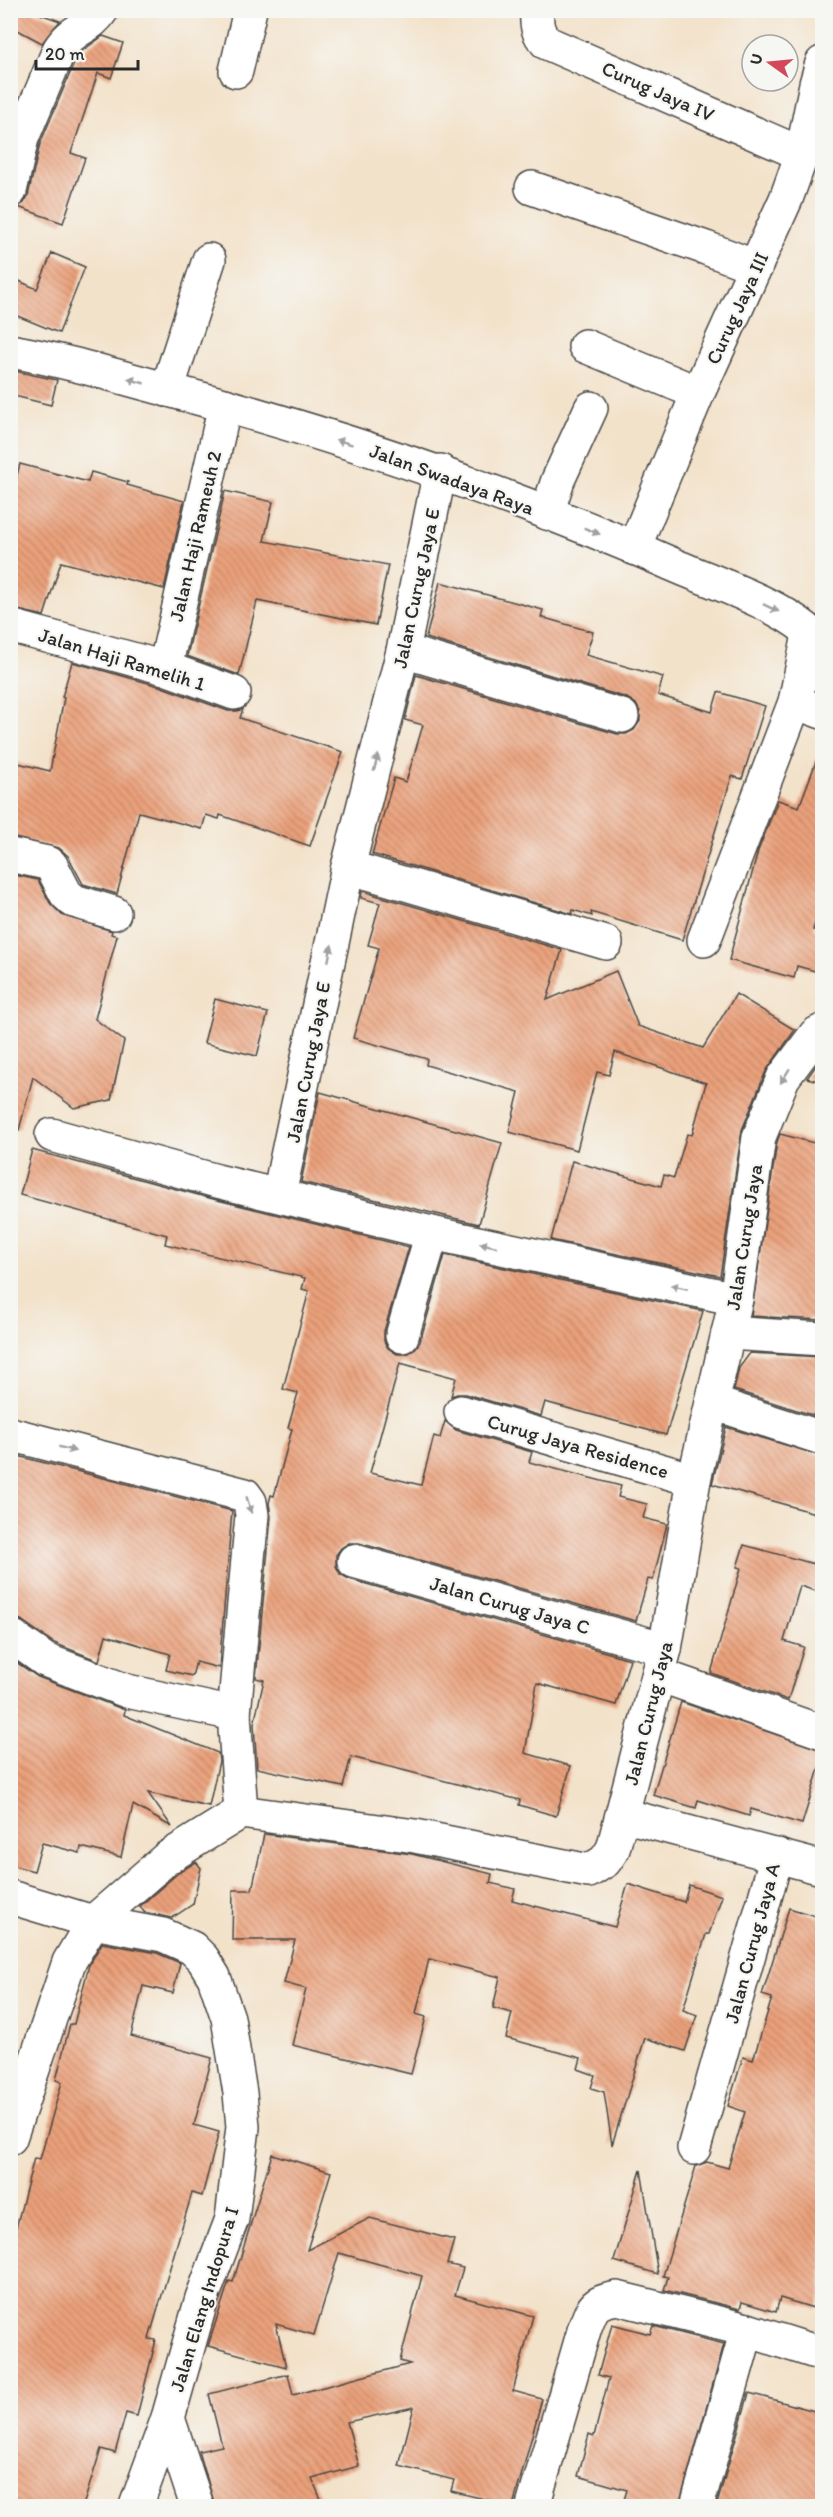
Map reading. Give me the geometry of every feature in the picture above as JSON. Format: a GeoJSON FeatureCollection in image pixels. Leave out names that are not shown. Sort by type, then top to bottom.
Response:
{"type":"FeatureCollection","features":[{"type":"Feature","properties":{"kind":"street"},"geometry":{"type":"LineString","coordinates":[[10,191],[22,138],[59,50],[65,40],[88,25],[102,10]]}},
{"type":"Feature","properties":{"kind":"street"},"geometry":{"type":"LineString","coordinates":[[236,71],[250,10]]}},
{"type":"Feature","properties":{"kind":"street","name":"Curug Jaya IV"},"geometry":{"type":"LineString","coordinates":[[537,10],[536,23],[540,36],[548,43],[802,154]]}},
{"type":"Feature","properties":{"kind":"street","name":"Curug Jaya III"},"geometry":{"type":"LineString","coordinates":[[634,548],[698,393],[786,199],[802,154],[822,63]]}},
{"type":"Feature","properties":{"kind":"street"},"geometry":{"type":"LineString","coordinates":[[532,188],[756,267]]}},
{"type":"Feature","properties":{"kind":"street"},"geometry":{"type":"LineString","coordinates":[[167,390],[209,260]]}},
{"type":"Feature","properties":{"kind":"street"},"geometry":{"type":"LineString","coordinates":[[585,345],[698,393]]}},
{"type":"Feature","properties":{"kind":"street","name":"Jalan Swadaya Raya"},"geometry":{"type":"LineString","coordinates":[[10,351],[44,356],[225,405],[440,471],[634,548],[777,611],[806,629],[809,707]]}},
{"type":"Feature","properties":{"kind":"street","name":"Jalan Haji Rameuh 2"},"geometry":{"type":"LineString","coordinates":[[165,668],[225,405]]}},
{"type":"Feature","properties":{"kind":"street"},"geometry":{"type":"LineString","coordinates":[[547,513],[558,480],[591,408]]}},
{"type":"Feature","properties":{"kind":"street","name":"Jalan Curug Jaya E"},"geometry":{"type":"LineString","coordinates":[[279,1195],[348,867],[403,651],[440,471]]}},
{"type":"Feature","properties":{"kind":"street","name":"Jalan Haji Ramelih 1"},"geometry":{"type":"LineString","coordinates":[[10,626],[165,668],[234,693]]}},
{"type":"Feature","properties":{"kind":"street"},"geometry":{"type":"LineString","coordinates":[[403,651],[622,716]]}},
{"type":"Feature","properties":{"kind":"street"},"geometry":{"type":"LineString","coordinates":[[704,940],[809,707]]}},
{"type":"Feature","properties":{"kind":"street"},"geometry":{"type":"LineString","coordinates":[[10,855],[51,865],[69,897],[74,901],[114,913]]}},
{"type":"Feature","properties":{"kind":"street"},"geometry":{"type":"LineString","coordinates":[[348,867],[606,943]]}},
{"type":"Feature","properties":{"kind":"street","name":"Jalan Curug Jaya"},"geometry":{"type":"LineString","coordinates":[[241,1812],[415,1836],[589,1871],[605,1861],[613,1849],[624,1815],[662,1662],[694,1480],[714,1403],[736,1299],[759,1137],[783,1077],[816,1034],[822,1031]]}},
{"type":"Feature","properties":{"kind":"street"},"geometry":{"type":"LineString","coordinates":[[52,1135],[218,1181],[432,1233],[736,1299]]}},
{"type":"Feature","properties":{"kind":"street"},"geometry":{"type":"LineString","coordinates":[[402,1336],[432,1233]]}},
{"type":"Feature","properties":{"kind":"street"},"geometry":{"type":"LineString","coordinates":[[728,1333],[822,1339]]}},
{"type":"Feature","properties":{"kind":"street"},"geometry":{"type":"LineString","coordinates":[[714,1403],[822,1438]]}},
{"type":"Feature","properties":{"kind":"street","name":"Curug Jaya Residence"},"geometry":{"type":"LineString","coordinates":[[461,1412],[694,1480]]}},
{"type":"Feature","properties":{"kind":"street"},"geometry":{"type":"LineString","coordinates":[[10,1434],[245,1495],[250,1502],[252,1515],[234,1714],[241,1812],[167,1858],[93,1922],[69,1962],[10,2138]]}},
{"type":"Feature","properties":{"kind":"street","name":"Jalan Curug Jaya C"},"geometry":{"type":"LineString","coordinates":[[354,1561],[662,1662],[822,1732]]}},
{"type":"Feature","properties":{"kind":"street"},"geometry":{"type":"LineString","coordinates":[[10,1635],[45,1660],[127,1691],[234,1714]]}},
{"type":"Feature","properties":{"kind":"street","name":"Jalan Curug Jaya A"},"geometry":{"type":"LineString","coordinates":[[624,1815],[777,1855],[694,2148]]}},
{"type":"Feature","properties":{"kind":"street"},"geometry":{"type":"LineString","coordinates":[[777,1855],[822,1869]]}},
{"type":"Feature","properties":{"kind":"street","name":"Jalan Elang Indopura I"},"geometry":{"type":"LineString","coordinates":[[10,1897],[93,1922],[163,1935],[192,1948],[203,1959],[214,1977],[228,2018],[243,2127],[232,2219],[202,2298],[168,2418],[136,2506]]}},
{"type":"Feature","properties":{"kind":"street"},"geometry":{"type":"LineString","coordinates":[[533,2506],[585,2327],[592,2308],[600,2301],[617,2298],[747,2331],[822,2354]]}},
{"type":"Feature","properties":{"kind":"street"},"geometry":{"type":"LineString","coordinates":[[697,2506],[747,2331]]}},
{"type":"Feature","properties":{"kind":"street"},"geometry":{"type":"LineString","coordinates":[[168,2418],[197,2506]]}},
{"type":"Feature","properties":{"kind":"building"},"geometry":{"type":"Polygon","coordinates":[[[10,10],[29,10],[60,21],[42,43],[10,26],[10,10]]]}},
{"type":"Feature","properties":{"kind":"building"},"geometry":{"type":"Polygon","coordinates":[[[103,36],[123,43],[111,78],[98,73],[71,153],[85,158],[63,223],[18,207],[28,196],[40,144],[76,59],[82,51],[103,36]]]}},
{"type":"Feature","properties":{"kind":"building"},"geometry":{"type":"Polygon","coordinates":[[[52,253],[85,267],[59,333],[10,313],[10,277],[37,289],[52,253]]]}},
{"type":"Feature","properties":{"kind":"building"},"geometry":{"type":"Polygon","coordinates":[[[10,370],[57,380],[51,405],[10,395],[10,370]]]}},
{"type":"Feature","properties":{"kind":"building"},"geometry":{"type":"Polygon","coordinates":[[[20,464],[88,482],[91,472],[184,501],[164,589],[61,562],[44,616],[10,608],[10,500],[20,464]]]}},
{"type":"Feature","properties":{"kind":"building"},"geometry":{"type":"Polygon","coordinates":[[[225,491],[273,502],[264,541],[388,565],[376,625],[257,601],[239,675],[187,656],[225,491]]]}},
{"type":"Feature","properties":{"kind":"building"},"geometry":{"type":"Polygon","coordinates":[[[440,582],[543,610],[541,617],[593,632],[586,655],[663,677],[658,695],[712,712],[718,692],[765,706],[742,779],[732,776],[682,940],[591,912],[592,916],[573,910],[572,914],[372,854],[394,778],[406,782],[423,725],[405,720],[416,675],[617,734],[626,734],[634,730],[640,721],[640,712],[636,704],[627,698],[426,638],[440,582]]]}},
{"type":"Feature","properties":{"kind":"building"},"geometry":{"type":"Polygon","coordinates":[[[72,662],[159,686],[228,711],[243,709],[240,718],[343,752],[310,846],[220,815],[219,819],[206,815],[202,829],[139,812],[117,894],[83,884],[68,856],[59,848],[10,837],[10,761],[50,771],[64,698],[62,697],[72,662]]]}},
{"type":"Feature","properties":{"kind":"building"},"geometry":{"type":"Polygon","coordinates":[[[820,751],[822,751],[822,902],[813,930],[822,932],[822,973],[797,966],[794,978],[729,960],[758,851],[778,800],[799,807],[820,751]]]}},
{"type":"Feature","properties":{"kind":"building"},"geometry":{"type":"Polygon","coordinates":[[[10,874],[38,880],[50,903],[62,915],[112,931],[111,934],[117,936],[95,1019],[124,1041],[111,1100],[74,1108],[33,1077],[19,1130],[10,1128],[10,874]]]}},
{"type":"Feature","properties":{"kind":"building"},"geometry":{"type":"Polygon","coordinates":[[[362,891],[562,950],[547,1000],[616,971],[638,1026],[703,1048],[736,994],[795,1030],[766,1071],[742,1130],[720,1276],[551,1240],[572,1161],[661,1186],[664,1175],[674,1178],[687,1134],[692,1135],[706,1083],[615,1052],[609,1075],[597,1072],[577,1150],[509,1132],[519,1092],[426,1065],[427,1059],[353,1038],[379,948],[368,945],[380,903],[361,898],[362,891]]]}},
{"type":"Feature","properties":{"kind":"building"},"geometry":{"type":"Polygon","coordinates":[[[215,999],[268,1013],[257,1056],[204,1043],[215,999]]]}},
{"type":"Feature","properties":{"kind":"building"},"geometry":{"type":"Polygon","coordinates":[[[822,1057],[822,1082],[807,1078],[822,1057]]]}},
{"type":"Feature","properties":{"kind":"building"},"geometry":{"type":"Polygon","coordinates":[[[320,1092],[502,1143],[479,1224],[301,1182],[320,1092]]]}},
{"type":"Feature","properties":{"kind":"building"},"geometry":{"type":"Polygon","coordinates":[[[780,1134],[822,1145],[822,1320],[751,1316],[780,1134]]]}},
{"type":"Feature","properties":{"kind":"building"},"geometry":{"type":"Polygon","coordinates":[[[32,1150],[213,1199],[409,1247],[384,1331],[384,1341],[388,1348],[397,1354],[407,1354],[414,1350],[420,1342],[445,1255],[703,1311],[666,1435],[545,1402],[541,1416],[466,1394],[451,1396],[456,1378],[400,1363],[370,1473],[421,1485],[434,1436],[440,1438],[445,1421],[456,1430],[532,1452],[529,1462],[621,1486],[618,1497],[647,1504],[643,1518],[667,1524],[653,1580],[648,1579],[636,1621],[359,1543],[349,1543],[336,1555],[336,1566],[340,1574],[349,1579],[630,1659],[616,1705],[537,1683],[525,1753],[571,1766],[556,1816],[519,1805],[520,1800],[351,1757],[343,1787],[257,1768],[254,1724],[264,1680],[256,1678],[271,1517],[269,1503],[271,1495],[274,1496],[292,1429],[288,1428],[298,1393],[283,1389],[309,1291],[302,1289],[305,1278],[165,1244],[167,1235],[20,1195],[32,1150]]]}},
{"type":"Feature","properties":{"kind":"building"},"geometry":{"type":"Polygon","coordinates":[[[750,1353],[822,1357],[822,1418],[734,1390],[739,1368],[750,1353]]]}},
{"type":"Feature","properties":{"kind":"building"},"geometry":{"type":"Polygon","coordinates":[[[726,1427],[822,1456],[822,1515],[712,1484],[726,1427]]]}},
{"type":"Feature","properties":{"kind":"building"},"geometry":{"type":"Polygon","coordinates":[[[10,1454],[232,1511],[219,1668],[196,1662],[192,1676],[166,1670],[170,1654],[106,1635],[99,1661],[54,1643],[21,1620],[10,1616],[10,1454]]]}},
{"type":"Feature","properties":{"kind":"building"},"geometry":{"type":"Polygon","coordinates":[[[744,1545],[822,1566],[822,1593],[800,1586],[784,1641],[804,1647],[788,1700],[711,1673],[741,1568],[737,1567],[744,1545]]]}},
{"type":"Feature","properties":{"kind":"building"},"geometry":{"type":"Polygon","coordinates":[[[10,1658],[38,1677],[125,1710],[124,1715],[218,1753],[219,1761],[209,1806],[148,1793],[172,1827],[133,1805],[121,1857],[81,1847],[80,1853],[42,1843],[34,1871],[10,1865],[10,1658]]]}},
{"type":"Feature","properties":{"kind":"building"},"geometry":{"type":"Polygon","coordinates":[[[681,1702],[822,1750],[822,1759],[802,1824],[751,1809],[749,1816],[698,1800],[696,1808],[653,1795],[681,1702]]]}},
{"type":"Feature","properties":{"kind":"building"},"geometry":{"type":"Polygon","coordinates":[[[264,1834],[412,1854],[492,1874],[490,1883],[515,1889],[512,1900],[615,1927],[628,1884],[684,1902],[689,1885],[722,1896],[709,1934],[706,1934],[683,2010],[697,2015],[685,2051],[645,2038],[612,2145],[604,2092],[591,2088],[595,2075],[578,2069],[581,2058],[506,2038],[512,2013],[493,2008],[500,1977],[429,1959],[416,2014],[426,2017],[411,2074],[292,2045],[306,1989],[284,1983],[295,1940],[232,1940],[233,1890],[252,1890],[264,1834]]]}},
{"type":"Feature","properties":{"kind":"building"},"geometry":{"type":"Polygon","coordinates":[[[196,1862],[201,1868],[193,1904],[172,1918],[144,1912],[140,1906],[178,1873],[196,1862]]]}},
{"type":"Feature","properties":{"kind":"building"},"geometry":{"type":"Polygon","coordinates":[[[789,1908],[822,1918],[822,2291],[817,2309],[780,2298],[776,2312],[742,2302],[740,2309],[664,2290],[668,2277],[663,2276],[696,2166],[707,2162],[728,2168],[745,2112],[728,2106],[743,2057],[753,2060],[772,1998],[762,1995],[789,1908]]]}},
{"type":"Feature","properties":{"kind":"building"},"geometry":{"type":"Polygon","coordinates":[[[102,1943],[157,1953],[180,1963],[173,1993],[143,1986],[131,2036],[212,2058],[194,2125],[219,2132],[202,2196],[192,2193],[149,2339],[156,2340],[137,2416],[126,2413],[115,2453],[101,2449],[83,2506],[10,2506],[10,2227],[16,2228],[34,2158],[40,2159],[62,2082],[56,2080],[70,2024],[74,2024],[89,1965],[102,1943]]]}},
{"type":"Feature","properties":{"kind":"building"},"geometry":{"type":"Polygon","coordinates":[[[272,2154],[331,2172],[307,2250],[370,2218],[454,2240],[447,2264],[463,2268],[455,2295],[533,2316],[513,2391],[542,2399],[513,2506],[451,2491],[454,2480],[399,2466],[414,2407],[347,2422],[359,2466],[312,2479],[324,2506],[215,2506],[199,2451],[222,2446],[209,2394],[288,2374],[293,2395],[410,2364],[400,2361],[422,2276],[339,2253],[314,2335],[276,2324],[286,2367],[208,2346],[229,2281],[233,2282],[272,2154]]]}},
{"type":"Feature","properties":{"kind":"building"},"geometry":{"type":"Polygon","coordinates":[[[641,2170],[658,2274],[614,2261],[641,2170]]]}},
{"type":"Feature","properties":{"kind":"building"},"geometry":{"type":"Polygon","coordinates":[[[612,2324],[650,2334],[653,2326],[724,2344],[679,2506],[650,2506],[624,2500],[627,2490],[578,2476],[589,2434],[594,2436],[609,2378],[598,2375],[612,2324]]]}},
{"type":"Feature","properties":{"kind":"building"},"geometry":{"type":"Polygon","coordinates":[[[749,2393],[822,2413],[822,2506],[727,2506],[717,2504],[749,2393]]]}}]}
